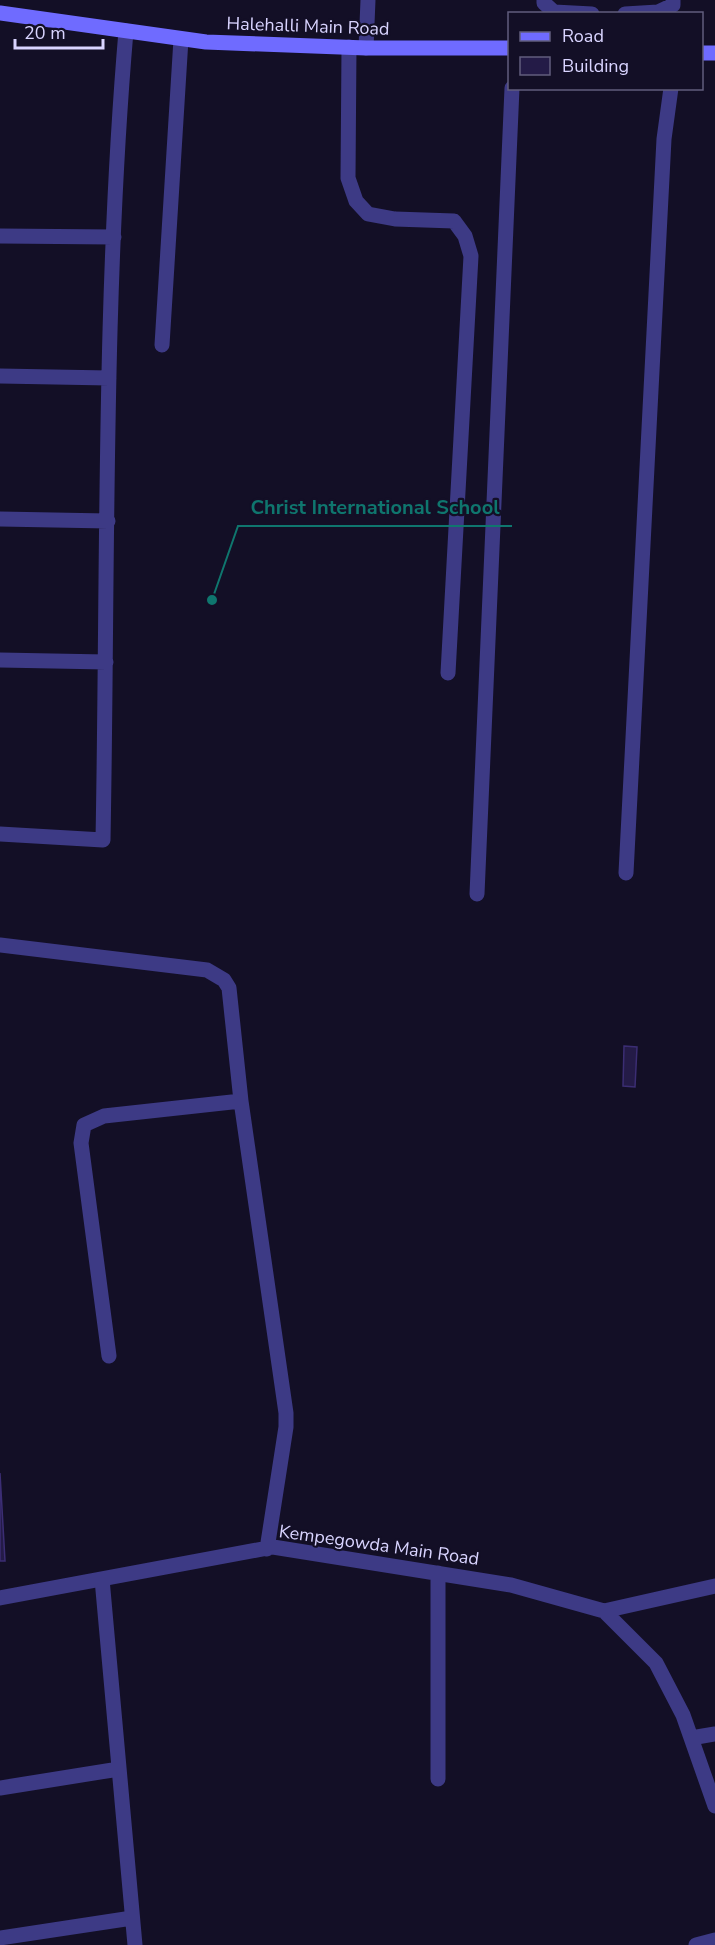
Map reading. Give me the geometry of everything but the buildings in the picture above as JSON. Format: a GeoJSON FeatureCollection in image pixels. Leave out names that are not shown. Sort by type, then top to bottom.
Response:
{"type":"FeatureCollection","features":[{"type":"Feature","properties":{"kind":"main road","name":"Halehalli Main Road"},"geometry":{"type":"LineString","coordinates":[[0,13],[206,42],[366,48],[508,48]]}},
{"type":"Feature","properties":{"kind":"street"},"geometry":{"type":"LineString","coordinates":[[366,48],[368,0]]}},
{"type":"Feature","properties":{"kind":"street"},"geometry":{"type":"LineString","coordinates":[[544,0],[544,3],[554,12]]}},
{"type":"Feature","properties":{"kind":"street"},"geometry":{"type":"LineString","coordinates":[[658,12],[673,5],[674,0]]}},
{"type":"Feature","properties":{"kind":"street"},"geometry":{"type":"LineString","coordinates":[[0,834],[103,840],[109,378],[114,237],[126,31]]}},
{"type":"Feature","properties":{"kind":"street"},"geometry":{"type":"LineString","coordinates":[[162,345],[181,39]]}},
{"type":"Feature","properties":{"kind":"street"},"geometry":{"type":"LineString","coordinates":[[350,47],[348,178],[356,201],[368,214],[394,219],[454,221],[465,236],[471,256],[448,673]]}},
{"type":"Feature","properties":{"kind":"street"},"geometry":{"type":"LineString","coordinates":[[477,894],[512,90]]}},
{"type":"Feature","properties":{"kind":"street"},"geometry":{"type":"LineString","coordinates":[[626,873],[664,139],[671,90]]}},
{"type":"Feature","properties":{"kind":"street"},"geometry":{"type":"LineString","coordinates":[[0,236],[114,237]]}},
{"type":"Feature","properties":{"kind":"street"},"geometry":{"type":"LineString","coordinates":[[0,376],[109,378]]}},
{"type":"Feature","properties":{"kind":"street"},"geometry":{"type":"LineString","coordinates":[[0,519],[108,521]]}},
{"type":"Feature","properties":{"kind":"street"},"geometry":{"type":"LineString","coordinates":[[0,660],[106,662]]}},
{"type":"Feature","properties":{"kind":"street"},"geometry":{"type":"LineString","coordinates":[[0,945],[207,970],[224,980],[229,988],[242,1101],[286,1413],[286,1427],[267,1549]]}},
{"type":"Feature","properties":{"kind":"street"},"geometry":{"type":"LineString","coordinates":[[109,1356],[81,1143],[84,1125],[105,1116],[242,1101]]}},
{"type":"Feature","properties":{"kind":"street","name":"Kempegowda Main Road"},"geometry":{"type":"LineString","coordinates":[[0,1598],[273,1547],[512,1585],[604,1611],[715,1586]]}},
{"type":"Feature","properties":{"kind":"street"},"geometry":{"type":"LineString","coordinates":[[438,1573],[438,1779]]}},
{"type":"Feature","properties":{"kind":"street"},"geometry":{"type":"LineString","coordinates":[[102,1579],[135,1945]]}},
{"type":"Feature","properties":{"kind":"street"},"geometry":{"type":"LineString","coordinates":[[604,1611],[656,1663],[683,1714],[715,1806]]}},
{"type":"Feature","properties":{"kind":"street"},"geometry":{"type":"LineString","coordinates":[[691,1738],[715,1734]]}},
{"type":"Feature","properties":{"kind":"street"},"geometry":{"type":"LineString","coordinates":[[0,1788],[119,1769]]}},
{"type":"Feature","properties":{"kind":"street"},"geometry":{"type":"LineString","coordinates":[[0,1938],[132,1918]]}},
{"type":"Feature","properties":{"kind":"street"},"geometry":{"type":"LineString","coordinates":[[696,1945],[715,1940]]}},
{"type":"Feature","properties":{"kind":"place","name":"Christ International School"},"geometry":{"type":"Point","coordinates":[212,600]}}]}
